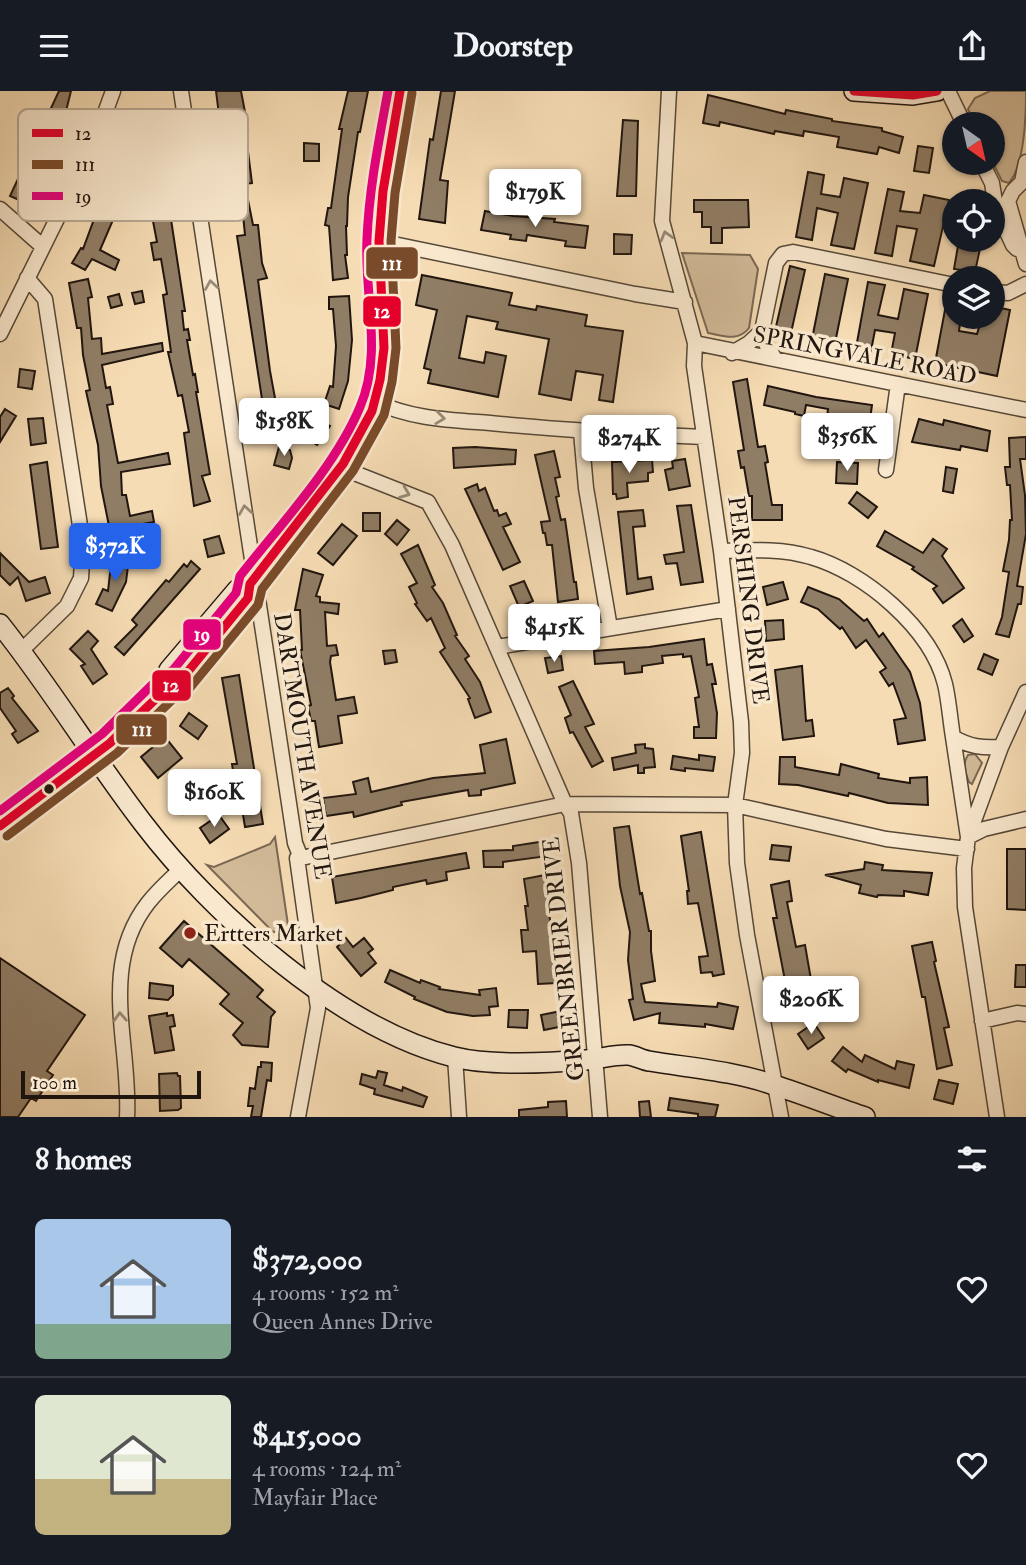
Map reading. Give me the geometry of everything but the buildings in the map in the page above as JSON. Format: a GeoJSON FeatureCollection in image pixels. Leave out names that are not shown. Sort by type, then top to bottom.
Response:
{"type":"FeatureCollection","features":[{"type":"Feature","properties":{"kind":"street"},"geometry":{"type":"LineString","coordinates":[[106,109],[113,91]]}},
{"type":"Feature","properties":{"kind":"street","name":"DARTMOUTH AVENUE"},"geometry":{"type":"LineString","coordinates":[[181,91],[184,109]]}},
{"type":"Feature","properties":{"kind":"street"},"geometry":{"type":"LineString","coordinates":[[0,826],[94,756],[125,730],[167,688],[169,670],[237,590],[253,581],[343,464],[361,435],[380,380],[384,348],[379,241],[386,166],[400,91]]}},
{"type":"Feature","properties":{"kind":"street","name":"PERSHING DRIVE"},"geometry":{"type":"LineString","coordinates":[[670,91],[662,221],[695,343],[694,366],[721,551],[741,722],[742,753],[735,805],[737,863],[745,923],[780,1117]]}},
{"type":"Feature","properties":{"kind":"street"},"geometry":{"type":"LineString","coordinates":[[855,91],[913,95],[937,91]]}},
{"type":"Feature","properties":{"kind":"street"},"geometry":{"type":"LineString","coordinates":[[948,91],[958,112]]}},
{"type":"Feature","properties":{"kind":"street"},"geometry":{"type":"LineString","coordinates":[[1023,258],[1007,201],[1022,182],[1026,162]]}},
{"type":"Feature","properties":{"kind":"street"},"geometry":{"type":"LineString","coordinates":[[988,175],[996,208],[1013,245],[1023,258]]}},
{"type":"Feature","properties":{"kind":"street"},"geometry":{"type":"LineString","coordinates":[[0,209],[42,246]]}},
{"type":"Feature","properties":{"kind":"street"},"geometry":{"type":"LineString","coordinates":[[0,334],[55,221]]}},
{"type":"Feature","properties":{"kind":"street","name":"DARTMOUTH AVENUE"},"geometry":{"type":"LineString","coordinates":[[200,221],[253,581],[295,843],[300,858],[297,858],[316,988],[318,1008],[298,1117]]}},
{"type":"Feature","properties":{"kind":"street"},"geometry":{"type":"LineString","coordinates":[[379,241],[685,302]]}},
{"type":"Feature","properties":{"kind":"street"},"geometry":{"type":"LineString","coordinates":[[775,359],[762,331],[776,263],[783,254],[793,251],[942,282]]}},
{"type":"Feature","properties":{"kind":"street"},"geometry":{"type":"LineString","coordinates":[[21,651],[67,606],[81,578],[83,545],[46,299],[27,278]]}},
{"type":"Feature","properties":{"kind":"street"},"geometry":{"type":"LineString","coordinates":[[1005,293],[1026,284]]}},
{"type":"Feature","properties":{"kind":"street"},"geometry":{"type":"LineString","coordinates":[[732,352],[749,343],[762,331]]}},
{"type":"Feature","properties":{"kind":"street","name":"SPRINGVALE ROAD"},"geometry":{"type":"LineString","coordinates":[[695,343],[1026,410]]}},
{"type":"Feature","properties":{"kind":"street"},"geometry":{"type":"LineString","coordinates":[[886,470],[898,384]]}},
{"type":"Feature","properties":{"kind":"street"},"geometry":{"type":"LineString","coordinates":[[374,401],[390,409],[441,419],[581,432],[704,437]]}},
{"type":"Feature","properties":{"kind":"street"},"geometry":{"type":"LineString","coordinates":[[581,432],[586,488],[610,628]]}},
{"type":"Feature","properties":{"kind":"street","name":"GREENBRIER DRIVE"},"geometry":{"type":"LineString","coordinates":[[343,464],[357,474],[428,502],[452,545],[571,813],[579,863],[600,1117]]}},
{"type":"Feature","properties":{"kind":"street"},"geometry":{"type":"LineString","coordinates":[[721,551],[770,550],[809,556],[833,564],[871,587],[905,617],[931,652],[944,682],[953,737],[967,843],[965,907],[997,1117]]}},
{"type":"Feature","properties":{"kind":"street"},"geometry":{"type":"LineString","coordinates":[[497,646],[728,609]]}},
{"type":"Feature","properties":{"kind":"street"},"geometry":{"type":"LineString","coordinates":[[0,624],[144,825],[182,868],[244,930],[330,1000],[382,1030],[455,1057],[513,1062],[597,1060],[631,1055],[647,1061],[697,1067],[775,1085],[865,1117]]}},
{"type":"Feature","properties":{"kind":"street"},"geometry":{"type":"LineString","coordinates":[[967,843],[1001,747],[1026,692]]}},
{"type":"Feature","properties":{"kind":"street"},"geometry":{"type":"LineString","coordinates":[[953,737],[971,746],[1001,747]]}},
{"type":"Feature","properties":{"kind":"street"},"geometry":{"type":"LineString","coordinates":[[300,858],[565,804],[735,805],[886,839],[967,843],[984,829],[1026,819]]}},
{"type":"Feature","properties":{"kind":"street"},"geometry":{"type":"LineString","coordinates":[[127,1117],[128,1076],[119,1018],[120,972],[124,950],[133,927],[148,903],[182,868]]}},
{"type":"Feature","properties":{"kind":"street"},"geometry":{"type":"LineString","coordinates":[[982,1021],[1017,1013],[1026,1014]]}},
{"type":"Feature","properties":{"kind":"street"},"geometry":{"type":"LineString","coordinates":[[455,1057],[459,1117]]}},
{"type":"Feature","properties":{"kind":"shaded area"},"geometry":{"type":"Polygon","coordinates":[[[990,91],[1026,91],[1021,152],[1009,183],[1002,181],[999,175],[1005,175],[1005,112],[969,112],[968,109],[975,98],[990,91]]]}},
{"type":"Feature","properties":{"kind":"shaded area"},"geometry":{"type":"Polygon","coordinates":[[[682,253],[750,255],[758,269],[749,328],[745,332],[735,337],[708,333],[682,253]]]}},
{"type":"Feature","properties":{"kind":"shaded area"},"geometry":{"type":"Polygon","coordinates":[[[975,754],[982,763],[972,784],[969,782],[965,765],[968,755],[975,754]]]}},
{"type":"Feature","properties":{"kind":"shaded area"},"geometry":{"type":"Polygon","coordinates":[[[275,837],[288,925],[286,930],[279,934],[272,931],[207,865],[214,867],[270,844],[275,837]]]}},
{"type":"Feature","properties":{"kind":"transit line","name":"19"},"geometry":{"type":"LineString","coordinates":[[0,811],[102,734],[158,679],[173,670],[236,593],[240,576],[306,495],[349,429],[367,387],[370,366],[372,345],[367,260],[368,220],[388,91]]}},
{"type":"Feature","properties":{"kind":"transit line","name":"12"},"geometry":{"type":"LineString","coordinates":[[0,826],[110,743],[167,688],[181,680],[248,598],[250,584],[343,464],[372,411],[384,348],[379,241],[383,191],[400,91]]}},
{"type":"Feature","properties":{"kind":"transit line","name":"12"},"geometry":{"type":"LineString","coordinates":[[854,91],[913,95],[937,91]]}},
{"type":"Feature","properties":{"kind":"transit line","name":"111"},"geometry":{"type":"LineString","coordinates":[[7,836],[117,753],[174,698],[189,689],[258,605],[262,589],[353,471],[384,415],[396,348],[391,241],[395,193],[412,93]]}},
{"type":"Feature","properties":{"kind":"place","name":"Ertters Market"},"geometry":{"type":"Point","coordinates":[190,933]}}]}
